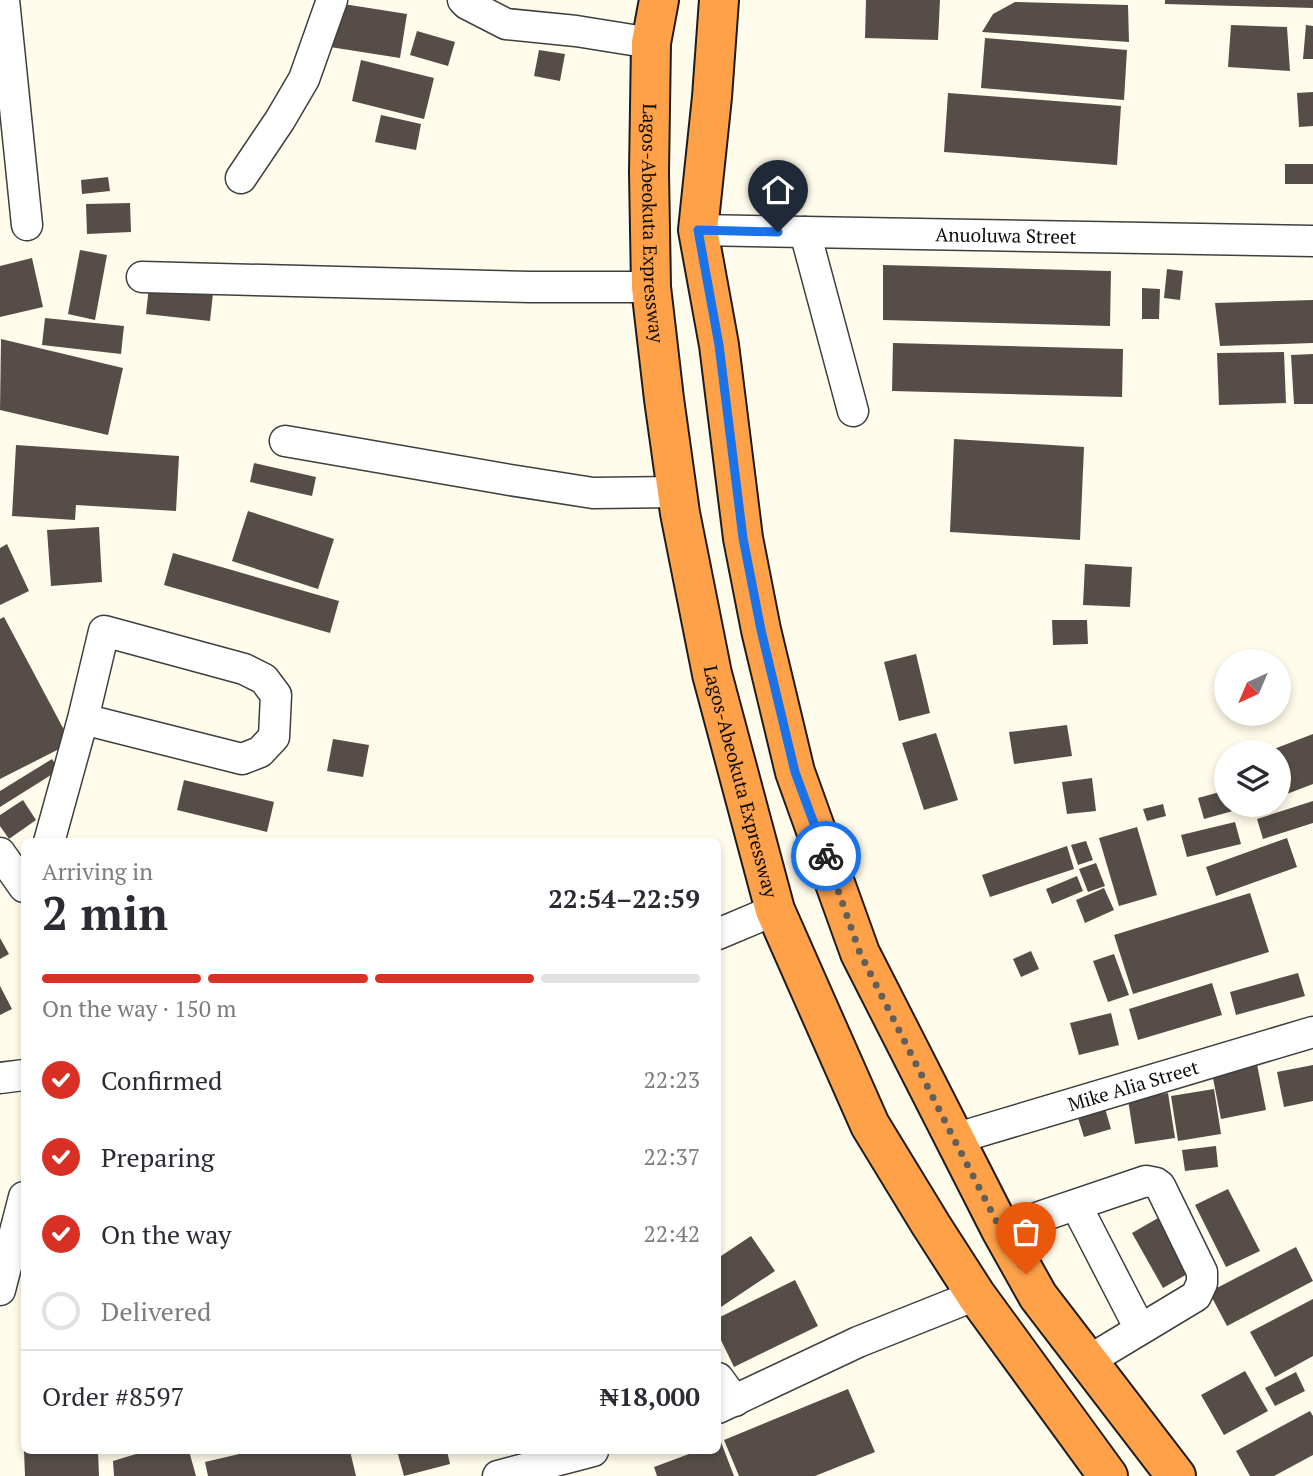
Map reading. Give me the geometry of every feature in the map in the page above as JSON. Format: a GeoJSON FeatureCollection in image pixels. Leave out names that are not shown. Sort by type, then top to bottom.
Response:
{"type":"FeatureCollection","features":[{"type":"Feature","properties":{"kind":"highway","name":"Lagos-Abeokuta Expressway"},"geometry":{"type":"LineString","coordinates":[[659,0],[651,43],[651,287],[677,492],[712,674],[775,910],[870,1125],[976,1295],[1108,1476]]}},
{"type":"Feature","properties":{"kind":"highway"},"geometry":{"type":"LineString","coordinates":[[719,0],[698,230],[719,345],[743,538],[761,630],[795,772],[860,953],[1001,1230],[1038,1296],[1176,1476]]}},
{"type":"Feature","properties":{"kind":"street"},"geometry":{"type":"LineString","coordinates":[[4,0],[27,225]]}},
{"type":"Feature","properties":{"kind":"street"},"geometry":{"type":"LineString","coordinates":[[241,178],[304,79],[332,0]]}},
{"type":"Feature","properties":{"kind":"street"},"geometry":{"type":"LineString","coordinates":[[463,0],[506,24],[576,31],[651,43]]}},
{"type":"Feature","properties":{"kind":"street","name":"Anuoluwa Street"},"geometry":{"type":"LineString","coordinates":[[698,230],[1313,241]]}},
{"type":"Feature","properties":{"kind":"street"},"geometry":{"type":"LineString","coordinates":[[805,232],[853,411]]}},
{"type":"Feature","properties":{"kind":"street"},"geometry":{"type":"LineString","coordinates":[[142,276],[531,287],[651,287]]}},
{"type":"Feature","properties":{"kind":"street"},"geometry":{"type":"LineString","coordinates":[[285,441],[593,493],[677,492]]}},
{"type":"Feature","properties":{"kind":"street"},"geometry":{"type":"LineString","coordinates":[[49,838],[83,719],[104,631],[244,670],[264,679],[276,695],[274,737],[260,752],[242,759],[83,719]]}},
{"type":"Feature","properties":{"kind":"street"},"geometry":{"type":"LineString","coordinates":[[0,853],[21,883]]}},
{"type":"Feature","properties":{"kind":"street"},"geometry":{"type":"LineString","coordinates":[[721,933],[775,910]]}},
{"type":"Feature","properties":{"kind":"street","name":"Mike Alia Street"},"geometry":{"type":"LineString","coordinates":[[954,1139],[1313,1032]]}},
{"type":"Feature","properties":{"kind":"street"},"geometry":{"type":"LineString","coordinates":[[0,1078],[21,1075]]}},
{"type":"Feature","properties":{"kind":"street"},"geometry":{"type":"LineString","coordinates":[[1001,1230],[1146,1181],[1160,1186],[1202,1272],[1202,1283],[1196,1296],[1088,1361]]}},
{"type":"Feature","properties":{"kind":"street"},"geometry":{"type":"LineString","coordinates":[[1076,1205],[1140,1329]]}},
{"type":"Feature","properties":{"kind":"street"},"geometry":{"type":"LineString","coordinates":[[0,1290],[21,1209]]}},
{"type":"Feature","properties":{"kind":"street"},"geometry":{"type":"LineString","coordinates":[[723,1395],[976,1295]]}},
{"type":"Feature","properties":{"kind":"street"},"geometry":{"type":"LineString","coordinates":[[498,1476],[582,1454]]}},
{"type":"Feature","properties":{"kind":"building"},"geometry":{"type":"Polygon","coordinates":[[[866,0],[940,0],[938,40],[865,38],[866,0]]]}},
{"type":"Feature","properties":{"kind":"building"},"geometry":{"type":"Polygon","coordinates":[[[1165,0],[1313,0],[1313,8],[1165,4],[1165,0]]]}},
{"type":"Feature","properties":{"kind":"building"},"geometry":{"type":"Polygon","coordinates":[[[1015,2],[1128,5],[1129,42],[982,32],[993,14],[1015,2]]]}},
{"type":"Feature","properties":{"kind":"building"},"geometry":{"type":"Polygon","coordinates":[[[337,3],[407,14],[400,58],[330,47],[337,3]]]}},
{"type":"Feature","properties":{"kind":"building"},"geometry":{"type":"Polygon","coordinates":[[[1231,25],[1287,27],[1290,71],[1228,67],[1231,25]]]}},
{"type":"Feature","properties":{"kind":"building"},"geometry":{"type":"Polygon","coordinates":[[[1306,25],[1313,26],[1313,59],[1303,59],[1306,25]]]}},
{"type":"Feature","properties":{"kind":"building"},"geometry":{"type":"Polygon","coordinates":[[[417,31],[455,42],[448,66],[410,55],[417,31]]]}},
{"type":"Feature","properties":{"kind":"building"},"geometry":{"type":"Polygon","coordinates":[[[985,38],[1127,50],[1124,100],[981,88],[985,38]]]}},
{"type":"Feature","properties":{"kind":"building"},"geometry":{"type":"Polygon","coordinates":[[[539,50],[565,54],[560,81],[534,76],[539,50]]]}},
{"type":"Feature","properties":{"kind":"building"},"geometry":{"type":"Polygon","coordinates":[[[361,60],[434,78],[424,119],[352,101],[361,60]]]}},
{"type":"Feature","properties":{"kind":"building"},"geometry":{"type":"Polygon","coordinates":[[[1313,92],[1313,126],[1299,127],[1297,93],[1313,92]]]}},
{"type":"Feature","properties":{"kind":"building"},"geometry":{"type":"Polygon","coordinates":[[[948,93],[1121,106],[1117,165],[944,152],[948,93]]]}},
{"type":"Feature","properties":{"kind":"building"},"geometry":{"type":"Polygon","coordinates":[[[381,115],[421,124],[416,150],[375,142],[381,115]]]}},
{"type":"Feature","properties":{"kind":"building"},"geometry":{"type":"Polygon","coordinates":[[[1285,164],[1313,164],[1313,184],[1285,184],[1285,164]]]}},
{"type":"Feature","properties":{"kind":"building"},"geometry":{"type":"Polygon","coordinates":[[[108,177],[110,191],[82,194],[81,180],[108,177]]]}},
{"type":"Feature","properties":{"kind":"building"},"geometry":{"type":"Polygon","coordinates":[[[130,203],[131,232],[87,234],[86,204],[130,203]]]}},
{"type":"Feature","properties":{"kind":"building"},"geometry":{"type":"Polygon","coordinates":[[[80,250],[107,255],[95,320],[68,314],[80,250]]]}},
{"type":"Feature","properties":{"kind":"building"},"geometry":{"type":"Polygon","coordinates":[[[32,258],[43,307],[0,317],[0,266],[32,258]]]}},
{"type":"Feature","properties":{"kind":"building"},"geometry":{"type":"Polygon","coordinates":[[[883,265],[1111,271],[1110,326],[883,320],[883,265]]]}},
{"type":"Feature","properties":{"kind":"building"},"geometry":{"type":"Polygon","coordinates":[[[1167,269],[1183,271],[1180,300],[1164,298],[1167,269]]]}},
{"type":"Feature","properties":{"kind":"building"},"geometry":{"type":"Polygon","coordinates":[[[149,286],[213,293],[210,321],[146,314],[149,286]]]}},
{"type":"Feature","properties":{"kind":"building"},"geometry":{"type":"Polygon","coordinates":[[[1142,288],[1160,289],[1159,319],[1142,319],[1142,288]]]}},
{"type":"Feature","properties":{"kind":"building"},"geometry":{"type":"Polygon","coordinates":[[[1313,300],[1313,343],[1220,346],[1215,303],[1313,300]]]}},
{"type":"Feature","properties":{"kind":"building"},"geometry":{"type":"Polygon","coordinates":[[[45,318],[124,326],[121,354],[42,345],[45,318]]]}},
{"type":"Feature","properties":{"kind":"building"},"geometry":{"type":"Polygon","coordinates":[[[1,339],[123,368],[108,435],[0,410],[1,339]]]}},
{"type":"Feature","properties":{"kind":"building"},"geometry":{"type":"Polygon","coordinates":[[[893,343],[1123,349],[1122,397],[892,391],[893,343]]]}},
{"type":"Feature","properties":{"kind":"building"},"geometry":{"type":"Polygon","coordinates":[[[1284,352],[1286,403],[1219,405],[1217,353],[1284,352]]]}},
{"type":"Feature","properties":{"kind":"building"},"geometry":{"type":"Polygon","coordinates":[[[1313,354],[1313,404],[1294,404],[1291,355],[1313,354]]]}},
{"type":"Feature","properties":{"kind":"building"},"geometry":{"type":"Polygon","coordinates":[[[954,439],[1084,447],[1080,540],[950,532],[954,439]]]}},
{"type":"Feature","properties":{"kind":"building"},"geometry":{"type":"Polygon","coordinates":[[[16,445],[179,456],[176,511],[76,505],[75,520],[12,516],[16,445]]]}},
{"type":"Feature","properties":{"kind":"building"},"geometry":{"type":"Polygon","coordinates":[[[254,463],[316,477],[312,496],[250,482],[254,463]]]}},
{"type":"Feature","properties":{"kind":"building"},"geometry":{"type":"Polygon","coordinates":[[[248,511],[334,539],[318,589],[232,561],[248,511]]]}},
{"type":"Feature","properties":{"kind":"building"},"geometry":{"type":"Polygon","coordinates":[[[99,527],[102,582],[51,586],[47,530],[99,527]]]}},
{"type":"Feature","properties":{"kind":"building"},"geometry":{"type":"Polygon","coordinates":[[[7,544],[29,591],[0,605],[0,548],[7,544]]]}},
{"type":"Feature","properties":{"kind":"building"},"geometry":{"type":"Polygon","coordinates":[[[173,553],[339,601],[330,633],[164,585],[173,553]]]}},
{"type":"Feature","properties":{"kind":"building"},"geometry":{"type":"Polygon","coordinates":[[[1085,564],[1132,567],[1130,607],[1083,605],[1085,564]]]}},
{"type":"Feature","properties":{"kind":"building"},"geometry":{"type":"Polygon","coordinates":[[[4,617],[71,743],[0,779],[0,619],[4,617]]]}},
{"type":"Feature","properties":{"kind":"building"},"geometry":{"type":"Polygon","coordinates":[[[1052,620],[1087,620],[1088,644],[1053,645],[1052,620]]]}},
{"type":"Feature","properties":{"kind":"building"},"geometry":{"type":"Polygon","coordinates":[[[916,654],[930,713],[899,721],[884,662],[916,654]]]}},
{"type":"Feature","properties":{"kind":"building"},"geometry":{"type":"Polygon","coordinates":[[[1067,725],[1072,756],[1014,764],[1009,732],[1067,725]]]}},
{"type":"Feature","properties":{"kind":"building"},"geometry":{"type":"Polygon","coordinates":[[[936,733],[958,800],[924,810],[902,743],[936,733]]]}},
{"type":"Feature","properties":{"kind":"building"},"geometry":{"type":"Polygon","coordinates":[[[1313,734],[1313,784],[1291,792],[1291,742],[1313,734]]]}},
{"type":"Feature","properties":{"kind":"building"},"geometry":{"type":"Polygon","coordinates":[[[333,739],[369,745],[363,777],[327,771],[333,739]]]}},
{"type":"Feature","properties":{"kind":"building"},"geometry":{"type":"Polygon","coordinates":[[[52,759],[59,770],[0,807],[0,791],[52,759]]]}},
{"type":"Feature","properties":{"kind":"building"},"geometry":{"type":"Polygon","coordinates":[[[1092,778],[1096,811],[1067,814],[1062,782],[1092,778]]]}},
{"type":"Feature","properties":{"kind":"building"},"geometry":{"type":"Polygon","coordinates":[[[184,780],[274,802],[267,832],[177,810],[184,780]]]}},
{"type":"Feature","properties":{"kind":"building"},"geometry":{"type":"Polygon","coordinates":[[[1214,794],[1214,816],[1204,819],[1198,798],[1214,794]]]}},
{"type":"Feature","properties":{"kind":"building"},"geometry":{"type":"Polygon","coordinates":[[[23,800],[36,820],[9,839],[0,826],[0,815],[23,800]]]}},
{"type":"Feature","properties":{"kind":"building"},"geometry":{"type":"Polygon","coordinates":[[[1313,801],[1313,823],[1263,839],[1257,819],[1291,817],[1291,808],[1313,801]]]}},
{"type":"Feature","properties":{"kind":"building"},"geometry":{"type":"Polygon","coordinates":[[[1163,804],[1166,816],[1147,821],[1143,809],[1163,804]]]}},
{"type":"Feature","properties":{"kind":"building"},"geometry":{"type":"Polygon","coordinates":[[[1235,822],[1241,844],[1187,857],[1181,835],[1235,822]]]}},
{"type":"Feature","properties":{"kind":"building"},"geometry":{"type":"Polygon","coordinates":[[[1137,827],[1157,895],[1119,906],[1099,838],[1137,827]]]}},
{"type":"Feature","properties":{"kind":"building"},"geometry":{"type":"Polygon","coordinates":[[[1287,838],[1297,867],[1216,896],[1206,867],[1287,838]]]}},
{"type":"Feature","properties":{"kind":"building"},"geometry":{"type":"Polygon","coordinates":[[[1086,841],[1093,860],[1078,865],[1071,845],[1086,841]]]}},
{"type":"Feature","properties":{"kind":"building"},"geometry":{"type":"Polygon","coordinates":[[[1067,846],[1074,869],[990,897],[982,875],[1067,846]]]}},
{"type":"Feature","properties":{"kind":"building"},"geometry":{"type":"Polygon","coordinates":[[[1096,863],[1105,886],[1088,892],[1079,869],[1096,863]]]}},
{"type":"Feature","properties":{"kind":"building"},"geometry":{"type":"Polygon","coordinates":[[[1077,876],[1083,891],[1052,904],[1046,889],[1077,876]]]}},
{"type":"Feature","properties":{"kind":"building"},"geometry":{"type":"Polygon","coordinates":[[[1104,888],[1114,910],[1085,923],[1076,900],[1104,888]]]}},
{"type":"Feature","properties":{"kind":"building"},"geometry":{"type":"Polygon","coordinates":[[[1250,893],[1269,952],[1133,994],[1114,935],[1250,893]]]}},
{"type":"Feature","properties":{"kind":"building"},"geometry":{"type":"Polygon","coordinates":[[[0,938],[9,954],[0,959],[0,938]]]}},
{"type":"Feature","properties":{"kind":"building"},"geometry":{"type":"Polygon","coordinates":[[[1031,951],[1039,969],[1021,977],[1013,959],[1031,951]]]}},
{"type":"Feature","properties":{"kind":"building"},"geometry":{"type":"Polygon","coordinates":[[[1114,954],[1129,995],[1108,1002],[1093,961],[1114,954]]]}},
{"type":"Feature","properties":{"kind":"building"},"geometry":{"type":"Polygon","coordinates":[[[1298,973],[1305,996],[1236,1015],[1230,992],[1298,973]]]}},
{"type":"Feature","properties":{"kind":"building"},"geometry":{"type":"Polygon","coordinates":[[[1212,983],[1222,1015],[1138,1040],[1129,1009],[1212,983]]]}},
{"type":"Feature","properties":{"kind":"building"},"geometry":{"type":"Polygon","coordinates":[[[0,986],[12,1009],[0,1015],[0,986]]]}},
{"type":"Feature","properties":{"kind":"building"},"geometry":{"type":"Polygon","coordinates":[[[1111,1013],[1119,1045],[1079,1055],[1070,1023],[1111,1013]]]}},
{"type":"Feature","properties":{"kind":"building"},"geometry":{"type":"Polygon","coordinates":[[[1257,1064],[1266,1110],[1221,1119],[1212,1073],[1257,1064]]]}},
{"type":"Feature","properties":{"kind":"building"},"geometry":{"type":"Polygon","coordinates":[[[1313,1065],[1313,1101],[1284,1107],[1277,1072],[1313,1065]]]}},
{"type":"Feature","properties":{"kind":"building"},"geometry":{"type":"Polygon","coordinates":[[[1214,1089],[1221,1134],[1178,1141],[1171,1096],[1214,1089]]]}},
{"type":"Feature","properties":{"kind":"building"},"geometry":{"type":"Polygon","coordinates":[[[1100,1091],[1111,1129],[1084,1137],[1072,1099],[1100,1091]]]}},
{"type":"Feature","properties":{"kind":"building"},"geometry":{"type":"Polygon","coordinates":[[[1168,1093],[1175,1138],[1135,1144],[1128,1100],[1168,1093]]]}},
{"type":"Feature","properties":{"kind":"building"},"geometry":{"type":"Polygon","coordinates":[[[1216,1146],[1218,1167],[1185,1171],[1182,1150],[1216,1146]]]}},
{"type":"Feature","properties":{"kind":"building"},"geometry":{"type":"Polygon","coordinates":[[[1228,1189],[1260,1251],[1226,1267],[1195,1205],[1228,1189]]]}},
{"type":"Feature","properties":{"kind":"building"},"geometry":{"type":"Polygon","coordinates":[[[1158,1218],[1189,1273],[1163,1288],[1132,1233],[1158,1218]]]}},
{"type":"Feature","properties":{"kind":"building"},"geometry":{"type":"Polygon","coordinates":[[[751,1236],[775,1271],[721,1307],[721,1256],[751,1236]]]}},
{"type":"Feature","properties":{"kind":"building"},"geometry":{"type":"Polygon","coordinates":[[[1296,1247],[1313,1281],[1227,1326],[1209,1292],[1296,1247]]]}},
{"type":"Feature","properties":{"kind":"building"},"geometry":{"type":"Polygon","coordinates":[[[795,1280],[818,1326],[734,1367],[721,1340],[721,1317],[795,1280]]]}},
{"type":"Feature","properties":{"kind":"building"},"geometry":{"type":"Polygon","coordinates":[[[1313,1299],[1313,1356],[1275,1377],[1250,1332],[1313,1299]]]}},
{"type":"Feature","properties":{"kind":"building"},"geometry":{"type":"Polygon","coordinates":[[[1245,1371],[1268,1411],[1224,1435],[1201,1395],[1245,1371]]]}},
{"type":"Feature","properties":{"kind":"building"},"geometry":{"type":"Polygon","coordinates":[[[1296,1372],[1305,1391],[1275,1406],[1265,1388],[1296,1372]]]}},
{"type":"Feature","properties":{"kind":"building"},"geometry":{"type":"Polygon","coordinates":[[[848,1389],[875,1452],[815,1476],[739,1476],[724,1440],[848,1389]]]}},
{"type":"Feature","properties":{"kind":"building"},"geometry":{"type":"Polygon","coordinates":[[[1310,1411],[1313,1416],[1313,1455],[1274,1476],[1250,1476],[1236,1451],[1310,1411]]]}},
{"type":"Feature","properties":{"kind":"building"},"geometry":{"type":"Polygon","coordinates":[[[721,1442],[734,1476],[657,1476],[654,1467],[689,1454],[721,1454],[721,1442]]]}},
{"type":"Feature","properties":{"kind":"building"},"geometry":{"type":"Polygon","coordinates":[[[24,1454],[98,1454],[99,1476],[25,1476],[24,1454]]]}},
{"type":"Feature","properties":{"kind":"building"},"geometry":{"type":"Polygon","coordinates":[[[136,1454],[190,1454],[196,1476],[114,1476],[113,1461],[136,1454]]]}},
{"type":"Feature","properties":{"kind":"building"},"geometry":{"type":"Polygon","coordinates":[[[239,1454],[351,1454],[356,1476],[208,1476],[205,1462],[239,1454]]]}},
{"type":"Feature","properties":{"kind":"building"},"geometry":{"type":"Polygon","coordinates":[[[398,1454],[448,1454],[450,1464],[404,1476],[398,1454]]]}},
{"type":"Feature","properties":{"kind":"way so far"},"geometry":{"type":"LineString","coordinates":[[826,856],[860,953],[1026,1274]]}},
{"type":"Feature","properties":{"kind":"route"},"geometry":{"type":"LineString","coordinates":[[778,232],[698,230],[719,345],[743,538],[761,630],[795,772],[826,856]]}}]}
